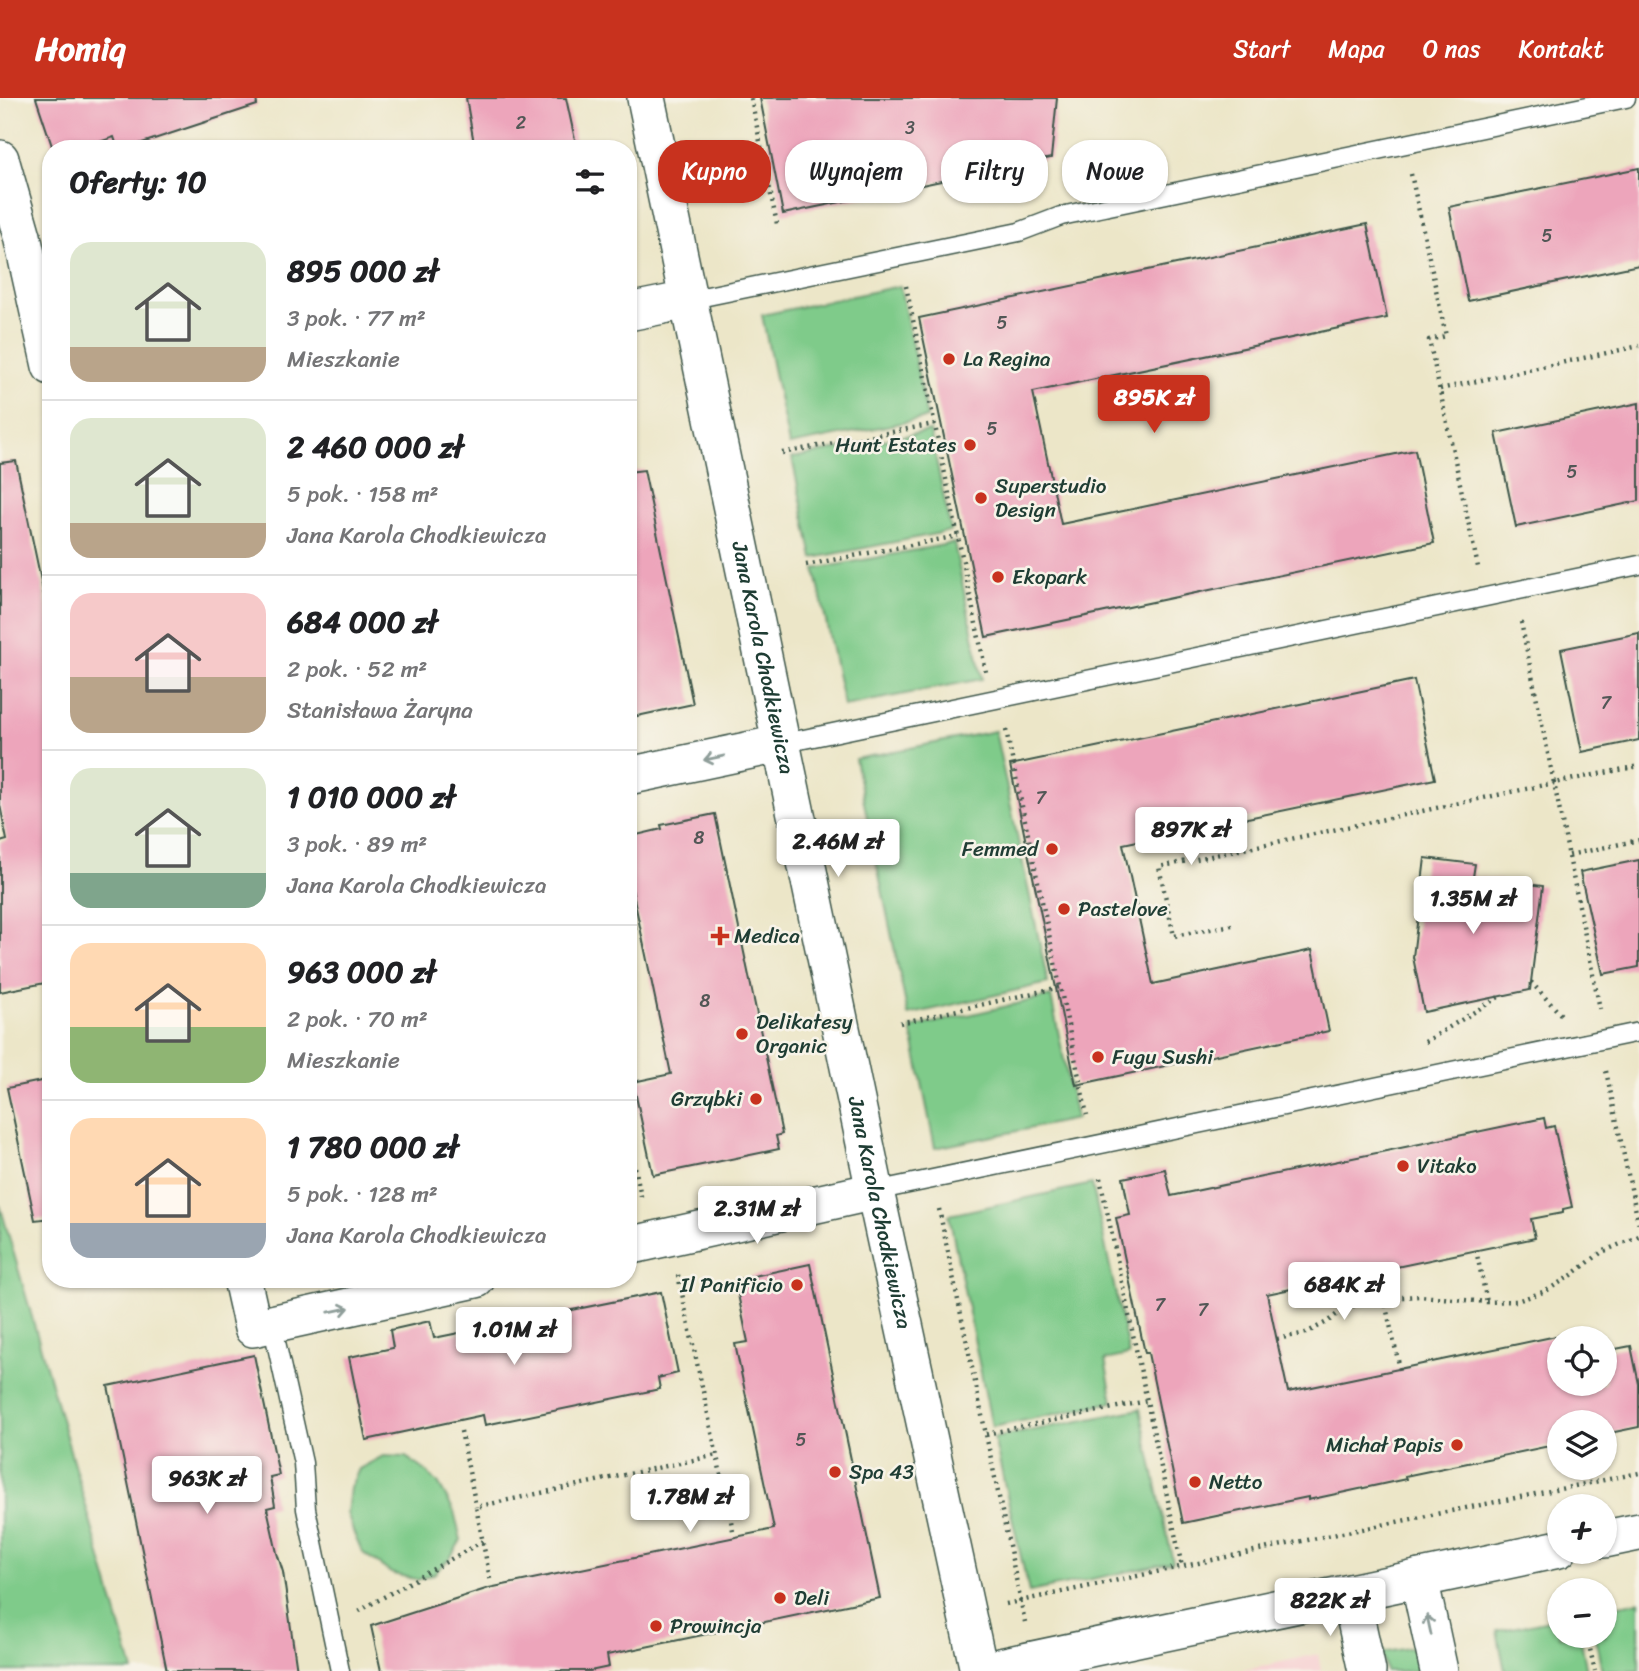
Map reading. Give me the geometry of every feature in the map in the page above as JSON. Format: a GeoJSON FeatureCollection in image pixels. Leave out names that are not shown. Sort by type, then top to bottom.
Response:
{"type":"FeatureCollection","features":[{"type":"Feature","properties":{"kind":"street","name":"Jana Karola Chodkiewicza"},"geometry":{"type":"LineString","coordinates":[[646,98],[780,744],[980,1671]]}},
{"type":"Feature","properties":{"kind":"street"},"geometry":{"type":"LineString","coordinates":[[0,159],[22,236],[42,326]]}},
{"type":"Feature","properties":{"kind":"street"},"geometry":{"type":"LineString","coordinates":[[637,310],[688,300]]}},
{"type":"Feature","properties":{"kind":"street"},"geometry":{"type":"LineString","coordinates":[[637,774],[780,744]]}},
{"type":"Feature","properties":{"kind":"street"},"geometry":{"type":"LineString","coordinates":[[637,1230],[875,1191]]}},
{"type":"Feature","properties":{"kind":"street"},"geometry":{"type":"LineString","coordinates":[[244,1288],[253,1328],[435,1288]]}},
{"type":"Feature","properties":{"kind":"street"},"geometry":{"type":"LineString","coordinates":[[1617,1537],[1639,1532]]}},
{"type":"Feature","properties":{"kind":"street"},"geometry":{"type":"LineString","coordinates":[[980,1671],[1547,1551]]}},
{"type":"Feature","properties":{"kind":"street"},"geometry":{"type":"LineString","coordinates":[[1419,1578],[1438,1671]]}},
{"type":"Feature","properties":{"kind":"street"},"geometry":{"type":"LineString","coordinates":[[1350,1593],[1367,1671]]}},
{"type":"Feature","properties":{"kind":"lane"},"geometry":{"type":"LineString","coordinates":[[688,300],[1019,232],[1060,216],[1626,98]]}},
{"type":"Feature","properties":{"kind":"lane"},"geometry":{"type":"LineString","coordinates":[[780,744],[1639,565]]}},
{"type":"Feature","properties":{"kind":"lane"},"geometry":{"type":"LineString","coordinates":[[875,1191],[1639,1032]]}},
{"type":"Feature","properties":{"kind":"lane"},"geometry":{"type":"LineString","coordinates":[[272,1324],[303,1463],[306,1509],[340,1671]]}},
{"type":"Feature","properties":{"kind":"path"},"geometry":{"type":"LineString","coordinates":[[751,98],[777,224]]}},
{"type":"Feature","properties":{"kind":"path"},"geometry":{"type":"LineString","coordinates":[[1411,174],[1446,336],[1429,340],[1479,569]]}},
{"type":"Feature","properties":{"kind":"path"},"geometry":{"type":"LineString","coordinates":[[905,279],[989,683]]}},
{"type":"Feature","properties":{"kind":"path"},"geometry":{"type":"LineString","coordinates":[[1440,389],[1639,346]]}},
{"type":"Feature","properties":{"kind":"path"},"geometry":{"type":"LineString","coordinates":[[782,453],[934,424]]}},
{"type":"Feature","properties":{"kind":"path"},"geometry":{"type":"LineString","coordinates":[[806,565],[958,536]]}},
{"type":"Feature","properties":{"kind":"path"},"geometry":{"type":"LineString","coordinates":[[1519,611],[1602,1016]]}},
{"type":"Feature","properties":{"kind":"path"},"geometry":{"type":"LineString","coordinates":[[1004,723],[1088,1123]]}},
{"type":"Feature","properties":{"kind":"path"},"geometry":{"type":"LineString","coordinates":[[1232,925],[1174,936],[1159,867],[1639,766]]}},
{"type":"Feature","properties":{"kind":"path"},"geometry":{"type":"LineString","coordinates":[[1569,855],[1639,840]]}},
{"type":"Feature","properties":{"kind":"path"},"geometry":{"type":"LineString","coordinates":[[1531,982],[1568,1023]]}},
{"type":"Feature","properties":{"kind":"path"},"geometry":{"type":"LineString","coordinates":[[900,1023],[1060,987]]}},
{"type":"Feature","properties":{"kind":"path"},"geometry":{"type":"LineString","coordinates":[[1421,1045],[1502,996]]}},
{"type":"Feature","properties":{"kind":"path"},"geometry":{"type":"LineString","coordinates":[[1606,1071],[1639,1226]]}},
{"type":"Feature","properties":{"kind":"path"},"geometry":{"type":"LineString","coordinates":[[1100,1178],[1182,1567]]}},
{"type":"Feature","properties":{"kind":"path"},"geometry":{"type":"LineString","coordinates":[[938,1202],[1033,1660]]}},
{"type":"Feature","properties":{"kind":"path"},"geometry":{"type":"LineString","coordinates":[[1277,1339],[1306,1333],[1345,1308],[1384,1298],[1420,1296],[1487,1302],[1517,1301],[1546,1291],[1602,1252],[1639,1236]]}},
{"type":"Feature","properties":{"kind":"path"},"geometry":{"type":"LineString","coordinates":[[1476,1250],[1487,1302]]}},
{"type":"Feature","properties":{"kind":"path"},"geometry":{"type":"LineString","coordinates":[[678,1274],[734,1535]]}},
{"type":"Feature","properties":{"kind":"path"},"geometry":{"type":"LineString","coordinates":[[1384,1298],[1400,1369]]}},
{"type":"Feature","properties":{"kind":"path"},"geometry":{"type":"LineString","coordinates":[[986,1434],[1147,1401]]}},
{"type":"Feature","properties":{"kind":"path"},"geometry":{"type":"LineString","coordinates":[[461,1431],[490,1578]]}},
{"type":"Feature","properties":{"kind":"path"},"geometry":{"type":"LineString","coordinates":[[476,1507],[717,1455]]}},
{"type":"Feature","properties":{"kind":"path"},"geometry":{"type":"LineString","coordinates":[[994,1607],[1639,1473]]}},
{"type":"Feature","properties":{"kind":"path"},"geometry":{"type":"LineString","coordinates":[[361,1609],[483,1541]]}},
{"type":"Feature","properties":{"kind":"path"},"geometry":{"type":"LineString","coordinates":[[1590,1648],[1595,1671]]}},
{"type":"Feature","properties":{"kind":"shaded area"},"geometry":{"type":"Polygon","coordinates":[[[1318,1654],[1321,1671],[1240,1671],[1318,1654]]]}},
{"type":"Feature","properties":{"kind":"green space"},"geometry":{"type":"Polygon","coordinates":[[[900,286],[927,418],[789,445],[762,315],[900,286]]]}},
{"type":"Feature","properties":{"kind":"green space"},"geometry":{"type":"Polygon","coordinates":[[[930,431],[951,531],[813,558],[792,458],[930,431]]]}},
{"type":"Feature","properties":{"kind":"green space"},"geometry":{"type":"Polygon","coordinates":[[[954,543],[982,679],[844,706],[815,569],[954,543]]]}},
{"type":"Feature","properties":{"kind":"green space"},"geometry":{"type":"Polygon","coordinates":[[[995,731],[1048,983],[908,1015],[855,759],[995,731]]]}},
{"type":"Feature","properties":{"kind":"green space"},"geometry":{"type":"Polygon","coordinates":[[[1051,996],[1076,1119],[935,1148],[911,1028],[1051,996]]]}},
{"type":"Feature","properties":{"kind":"green space"},"geometry":{"type":"Polygon","coordinates":[[[1092,1184],[1129,1355],[1105,1360],[1113,1402],[992,1427],[949,1215],[1092,1184]]]}},
{"type":"Feature","properties":{"kind":"green space"},"geometry":{"type":"Polygon","coordinates":[[[0,1205],[133,1671],[0,1671],[0,1205]]]}},
{"type":"Feature","properties":{"kind":"green space"},"geometry":{"type":"Polygon","coordinates":[[[1140,1409],[1173,1562],[1029,1592],[994,1438],[1140,1409]]]}},
{"type":"Feature","properties":{"kind":"green space"},"geometry":{"type":"Polygon","coordinates":[[[383,1456],[406,1457],[422,1468],[438,1483],[454,1511],[461,1540],[450,1558],[434,1574],[417,1580],[391,1573],[362,1552],[347,1513],[350,1488],[359,1469],[383,1456]]]}},
{"type":"Feature","properties":{"kind":"green space"},"geometry":{"type":"Polygon","coordinates":[[[1639,1601],[1639,1671],[1602,1671],[1597,1648],[1617,1648],[1617,1606],[1639,1601]]]}},
{"type":"Feature","properties":{"kind":"green space"},"geometry":{"type":"Polygon","coordinates":[[[1547,1621],[1547,1648],[1582,1648],[1587,1671],[1505,1671],[1497,1631],[1547,1621]]]}},
{"type":"Feature","properties":{"kind":"green space"},"geometry":{"type":"Polygon","coordinates":[[[1418,1646],[1423,1671],[1386,1671],[1382,1653],[1418,1646]]]}},
{"type":"Feature","properties":{"kind":"building"},"geometry":{"type":"Polygon","coordinates":[[[36,98],[256,98],[257,105],[151,140],[115,140],[114,137],[105,140],[50,140],[36,98]]]}},
{"type":"Feature","properties":{"kind":"building"},"geometry":{"type":"Polygon","coordinates":[[[466,98],[566,98],[575,140],[473,140],[466,98]]]}},
{"type":"Feature","properties":{"kind":"building"},"geometry":{"type":"Polygon","coordinates":[[[760,98],[1057,98],[1051,158],[1048,159],[1048,140],[941,140],[941,181],[927,184],[927,140],[785,140],[785,203],[836,203],[783,214],[771,153],[771,140],[768,140],[760,98]]]}},
{"type":"Feature","properties":{"kind":"building"},"geometry":{"type":"Polygon","coordinates":[[[1639,168],[1639,265],[1468,301],[1449,207],[1639,168]]]}},
{"type":"Feature","properties":{"kind":"building"},"geometry":{"type":"Polygon","coordinates":[[[1367,224],[1387,318],[1033,392],[1061,524],[1415,450],[1434,543],[986,637],[919,318],[1367,224]]]}},
{"type":"Feature","properties":{"kind":"building"},"geometry":{"type":"Polygon","coordinates":[[[1639,403],[1639,501],[1516,527],[1496,433],[1639,403]]]}},
{"type":"Feature","properties":{"kind":"building"},"geometry":{"type":"Polygon","coordinates":[[[16,461],[42,585],[42,984],[0,992],[0,842],[7,840],[0,805],[0,463],[16,461]]]}},
{"type":"Feature","properties":{"kind":"building"},"geometry":{"type":"Polygon","coordinates":[[[644,470],[693,704],[637,716],[637,471],[644,470]]]}},
{"type":"Feature","properties":{"kind":"building"},"geometry":{"type":"Polygon","coordinates":[[[1639,633],[1639,740],[1582,752],[1561,649],[1639,633]]]}},
{"type":"Feature","properties":{"kind":"building"},"geometry":{"type":"Polygon","coordinates":[[[1414,680],[1435,779],[1123,844],[1153,984],[1312,950],[1329,1031],[1076,1085],[1010,765],[1414,680]]]}},
{"type":"Feature","properties":{"kind":"building"},"geometry":{"type":"Polygon","coordinates":[[[715,814],[782,1134],[776,1136],[779,1149],[653,1175],[637,1101],[637,1081],[671,1074],[637,913],[637,835],[662,829],[661,825],[715,814]]]}},
{"type":"Feature","properties":{"kind":"building"},"geometry":{"type":"Polygon","coordinates":[[[1425,858],[1475,864],[1473,877],[1543,886],[1530,990],[1424,1012],[1413,957],[1425,858]]]}},
{"type":"Feature","properties":{"kind":"building"},"geometry":{"type":"Polygon","coordinates":[[[1639,860],[1639,967],[1603,974],[1580,872],[1639,860]]]}},
{"type":"Feature","properties":{"kind":"building"},"geometry":{"type":"Polygon","coordinates":[[[42,1081],[42,1219],[35,1220],[7,1088],[42,1081]]]}},
{"type":"Feature","properties":{"kind":"building"},"geometry":{"type":"Polygon","coordinates":[[[1544,1118],[1546,1128],[1554,1126],[1572,1207],[1563,1209],[1563,1213],[1531,1219],[1535,1238],[1267,1294],[1288,1392],[1547,1338],[1547,1396],[1617,1396],[1617,1349],[1631,1346],[1639,1384],[1639,1427],[1617,1432],[1617,1410],[1547,1410],[1547,1446],[1405,1476],[1406,1479],[1308,1500],[1308,1497],[1183,1523],[1148,1353],[1145,1353],[1116,1218],[1130,1215],[1123,1178],[1165,1169],[1171,1196],[1544,1118]]]}},
{"type":"Feature","properties":{"kind":"building"},"geometry":{"type":"Polygon","coordinates":[[[810,1264],[880,1598],[607,1655],[609,1667],[590,1671],[381,1671],[371,1626],[489,1588],[774,1529],[735,1344],[748,1342],[735,1280],[810,1264]]]}},
{"type":"Feature","properties":{"kind":"building"},"geometry":{"type":"Polygon","coordinates":[[[661,1292],[678,1373],[658,1378],[660,1389],[485,1425],[483,1415],[366,1440],[349,1357],[393,1348],[390,1330],[430,1321],[434,1338],[661,1292]]]}},
{"type":"Feature","properties":{"kind":"building"},"geometry":{"type":"Polygon","coordinates":[[[254,1355],[279,1475],[270,1477],[275,1506],[267,1508],[283,1572],[297,1671],[167,1671],[108,1386],[254,1355]]]}},
{"type":"Feature","properties":{"kind":"place","name":"La Regina"},"geometry":{"type":"Point","coordinates":[949,359]}},
{"type":"Feature","properties":{"kind":"place","name":"Hunt Estates"},"geometry":{"type":"Point","coordinates":[970,445]}},
{"type":"Feature","properties":{"kind":"place","name":"Superstudio Design"},"geometry":{"type":"Point","coordinates":[981,498]}},
{"type":"Feature","properties":{"kind":"place","name":"Ekopark"},"geometry":{"type":"Point","coordinates":[998,577]}},
{"type":"Feature","properties":{"kind":"place","name":"Femmed"},"geometry":{"type":"Point","coordinates":[1052,849]}},
{"type":"Feature","properties":{"kind":"place","name":"Pastelove"},"geometry":{"type":"Point","coordinates":[1064,909]}},
{"type":"Feature","properties":{"kind":"place","name":"Medica"},"geometry":{"type":"Point","coordinates":[720,936]}},
{"type":"Feature","properties":{"kind":"place","name":"Delikatesy Organic"},"geometry":{"type":"Point","coordinates":[742,1034]}},
{"type":"Feature","properties":{"kind":"place","name":"Fugu Sushi"},"geometry":{"type":"Point","coordinates":[1098,1057]}},
{"type":"Feature","properties":{"kind":"place","name":"Grzybki"},"geometry":{"type":"Point","coordinates":[756,1099]}},
{"type":"Feature","properties":{"kind":"place","name":"Vitako"},"geometry":{"type":"Point","coordinates":[1403,1166]}},
{"type":"Feature","properties":{"kind":"place","name":"Il Panificio"},"geometry":{"type":"Point","coordinates":[797,1285]}},
{"type":"Feature","properties":{"kind":"place","name":"Michał Papis"},"geometry":{"type":"Point","coordinates":[1457,1445]}},
{"type":"Feature","properties":{"kind":"place","name":"Spa 43"},"geometry":{"type":"Point","coordinates":[835,1472]}},
{"type":"Feature","properties":{"kind":"place","name":"Netto"},"geometry":{"type":"Point","coordinates":[1195,1482]}},
{"type":"Feature","properties":{"kind":"place","name":"Deli"},"geometry":{"type":"Point","coordinates":[780,1598]}},
{"type":"Feature","properties":{"kind":"place","name":"Prowincja"},"geometry":{"type":"Point","coordinates":[656,1626]}}]}
